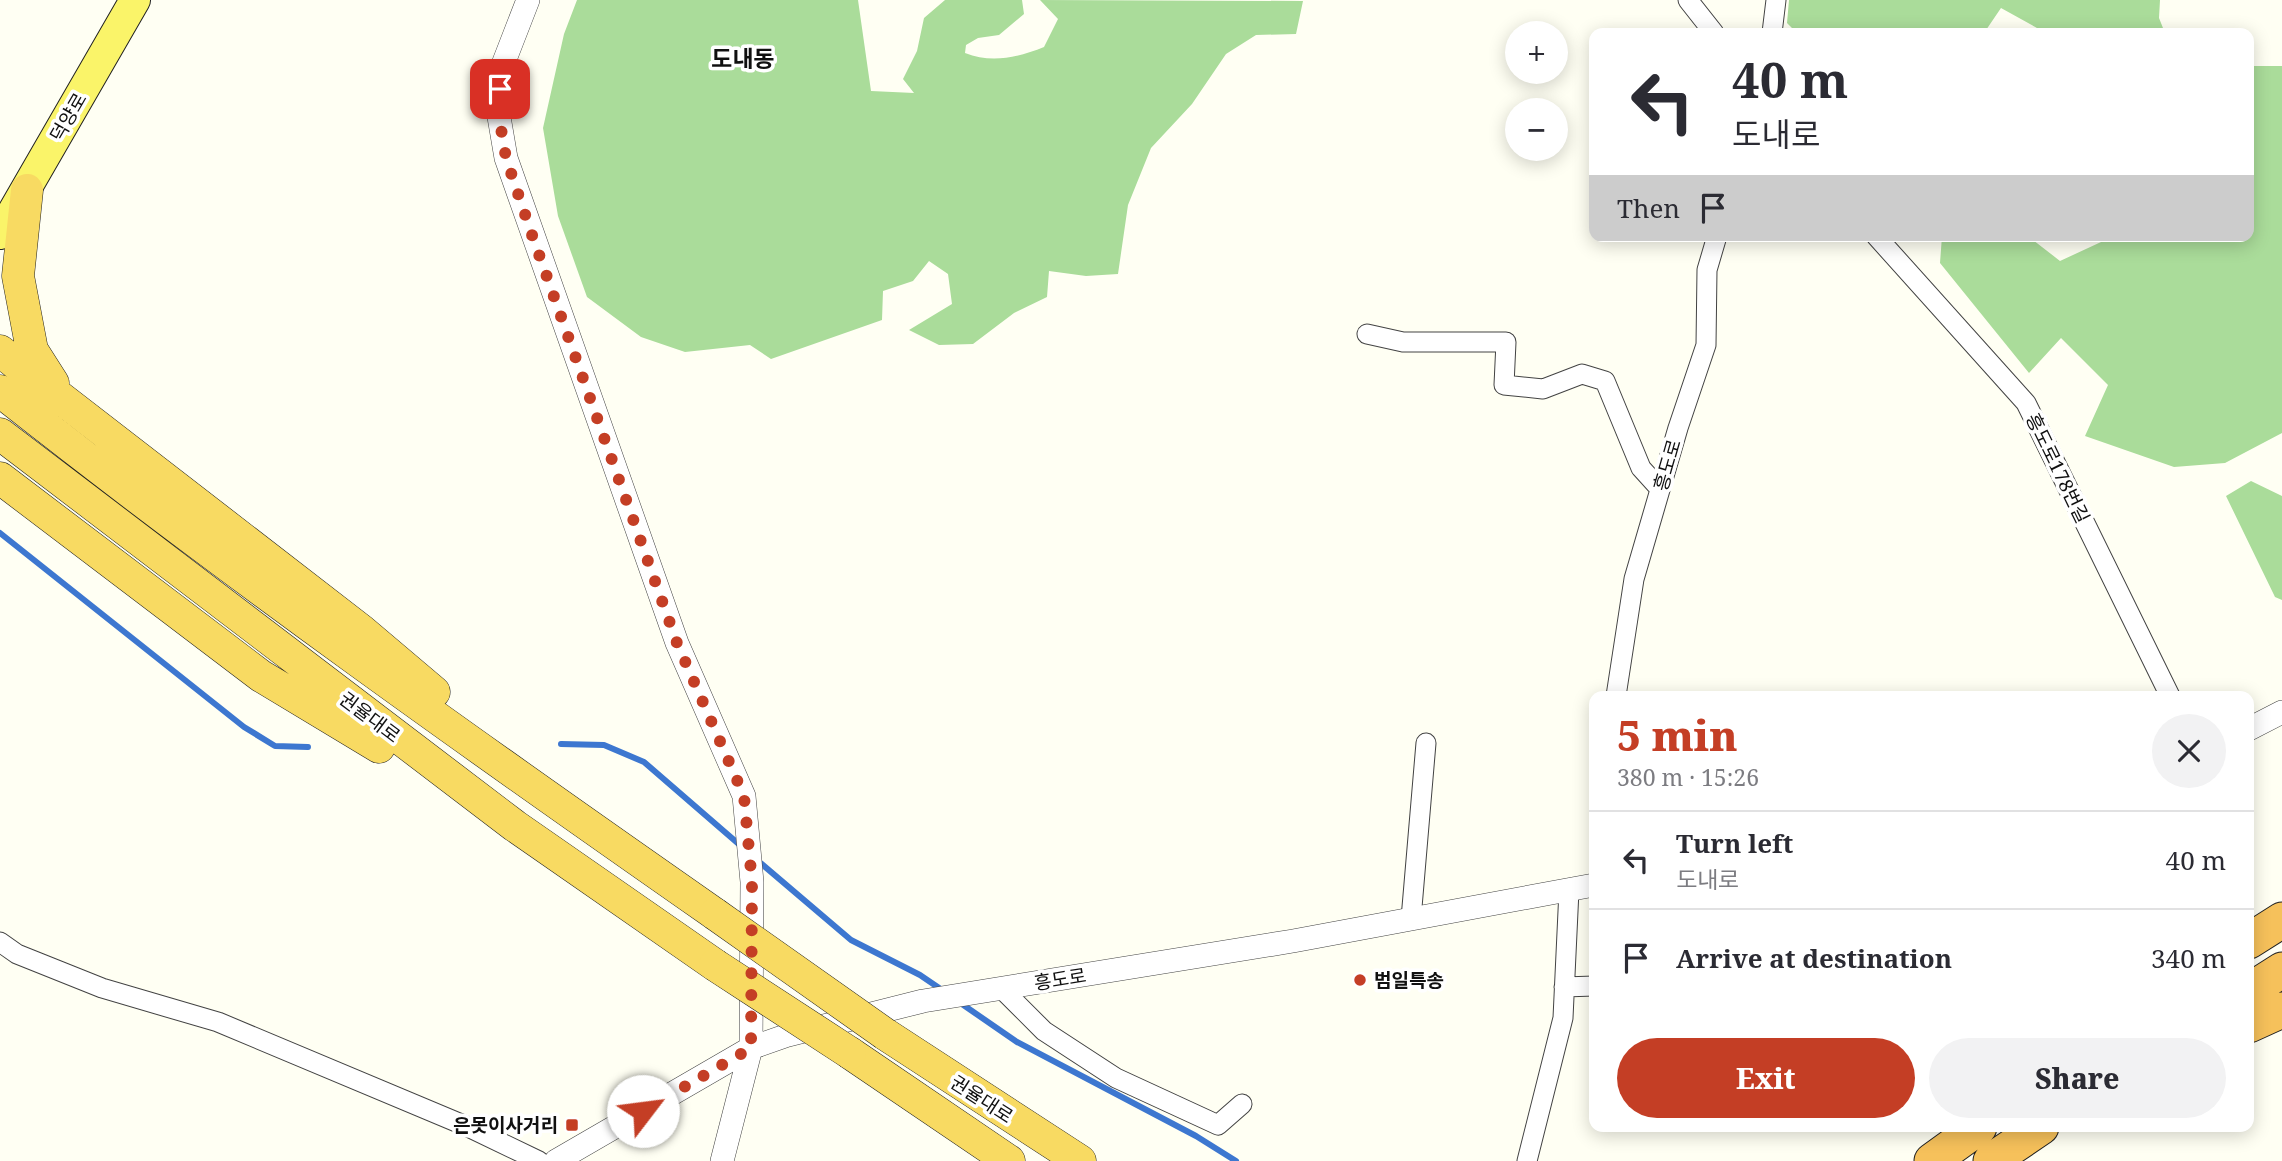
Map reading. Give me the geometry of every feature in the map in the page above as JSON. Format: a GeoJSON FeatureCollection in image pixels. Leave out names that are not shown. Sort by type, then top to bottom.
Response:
{"type":"FeatureCollection","features":[{"type":"Feature","properties":{"kind":"highway"},"geometry":{"type":"LineString","coordinates":[[0,216],[27,190]]}},
{"type":"Feature","properties":{"kind":"highway"},"geometry":{"type":"LineString","coordinates":[[27,190],[18,276],[32,350],[65,402]]}},
{"type":"Feature","properties":{"kind":"highway"},"geometry":{"type":"LineString","coordinates":[[0,351],[362,631],[600,834]]}},
{"type":"Feature","properties":{"kind":"highway"},"geometry":{"type":"LineString","coordinates":[[0,380],[65,402]]}},
{"type":"Feature","properties":{"kind":"highway","name":"권율대로"},"geometry":{"type":"LineString","coordinates":[[0,391],[157,515],[600,834],[886,1034],[1080,1161]]}},
{"type":"Feature","properties":{"kind":"highway","name":"권율대로"},"geometry":{"type":"LineString","coordinates":[[0,434],[351,703],[568,863],[715,965],[1009,1161]]}},
{"type":"Feature","properties":{"kind":"highway"},"geometry":{"type":"LineString","coordinates":[[0,478],[261,676],[568,863]]}},
{"type":"Feature","properties":{"kind":"highway"},"geometry":{"type":"LineString","coordinates":[[2254,939],[2282,920]]}},
{"type":"Feature","properties":{"kind":"highway"},"geometry":{"type":"LineString","coordinates":[[2254,987],[2282,970]]}},
{"type":"Feature","properties":{"kind":"highway"},"geometry":{"type":"LineString","coordinates":[[2254,1022],[2282,1010]]}},
{"type":"Feature","properties":{"kind":"highway"},"geometry":{"type":"LineString","coordinates":[[1932,1161],[1972,1132]]}},
{"type":"Feature","properties":{"kind":"highway"},"geometry":{"type":"LineString","coordinates":[[1991,1161],[2034,1132]]}},
{"type":"Feature","properties":{"kind":"highway"},"geometry":{"type":"LineString","coordinates":[[2021,1161],[2062,1132]]}},
{"type":"Feature","properties":{"kind":"main road","name":"덕양로"},"geometry":{"type":"LineString","coordinates":[[0,234],[135,0]]}},
{"type":"Feature","properties":{"kind":"street"},"geometry":{"type":"LineString","coordinates":[[528,0],[502,67],[498,111],[506,158],[677,643],[744,796],[752,882],[751,1048],[722,1161]]}},
{"type":"Feature","properties":{"kind":"street"},"geometry":{"type":"LineString","coordinates":[[1688,0],[1710,28]]}},
{"type":"Feature","properties":{"kind":"street"},"geometry":{"type":"LineString","coordinates":[[1773,28],[1776,0]]}},
{"type":"Feature","properties":{"kind":"street","name":"흥도로"},"geometry":{"type":"LineString","coordinates":[[1617,691],[1634,579],[1706,345],[1707,270],[1715,242]]}},
{"type":"Feature","properties":{"kind":"street","name":"흥도로178번길"},"geometry":{"type":"LineString","coordinates":[[1882,242],[2026,403],[2168,691]]}},
{"type":"Feature","properties":{"kind":"street"},"geometry":{"type":"LineString","coordinates":[[1367,334],[1403,342],[1506,342],[1504,386],[1543,389],[1582,374],[1605,380],[1641,468],[1660,489]]}},
{"type":"Feature","properties":{"kind":"street"},"geometry":{"type":"LineString","coordinates":[[2254,726],[2282,712]]}},
{"type":"Feature","properties":{"kind":"street"},"geometry":{"type":"LineString","coordinates":[[1411,919],[1426,743]]}},
{"type":"Feature","properties":{"kind":"street","name":"흥도로"},"geometry":{"type":"LineString","coordinates":[[556,1161],[751,1048],[789,1035],[923,1001],[1411,919],[1589,886]]}},
{"type":"Feature","properties":{"kind":"street"},"geometry":{"type":"LineString","coordinates":[[1527,1161],[1563,1018],[1569,890]]}},
{"type":"Feature","properties":{"kind":"street"},"geometry":{"type":"LineString","coordinates":[[0,942],[18,954],[102,988],[218,1022],[466,1126],[539,1161]]}},
{"type":"Feature","properties":{"kind":"street"},"geometry":{"type":"LineString","coordinates":[[1564,987],[1589,986]]}},
{"type":"Feature","properties":{"kind":"street"},"geometry":{"type":"LineString","coordinates":[[995,990],[1044,1031],[1116,1078],[1218,1125],[1241,1104]]}},
{"type":"Feature","properties":{"kind":"green space"},"geometry":{"type":"Polygon","coordinates":[[[577,0],[858,0],[871,91],[914,93],[903,79],[917,51],[924,18],[945,0],[1022,0],[1024,14],[999,35],[978,38],[966,45],[965,53],[995,59],[1025,54],[1044,47],[1058,19],[1040,0],[1303,1],[1296,34],[1256,35],[1226,54],[1192,104],[1151,148],[1128,205],[1118,274],[1086,276],[1049,271],[1047,297],[1014,313],[973,344],[939,345],[909,330],[952,304],[948,274],[929,261],[913,281],[883,291],[882,320],[771,359],[750,345],[685,352],[641,337],[587,297],[558,216],[543,128],[564,34],[577,0]]]}},
{"type":"Feature","properties":{"kind":"green space"},"geometry":{"type":"Polygon","coordinates":[[[1789,0],[2160,0],[2159,18],[2163,28],[2037,28],[2001,8],[1987,28],[1792,28],[1787,23],[1789,0]]]}},
{"type":"Feature","properties":{"kind":"green space"},"geometry":{"type":"Polygon","coordinates":[[[2254,66],[2282,66],[2282,433],[2225,463],[2174,467],[2085,436],[2108,385],[2061,338],[2029,373],[1940,263],[1942,242],[2036,242],[2060,261],[2101,242],[2254,242],[2254,66]]]}},
{"type":"Feature","properties":{"kind":"green space"},"geometry":{"type":"Polygon","coordinates":[[[2251,481],[2282,496],[2282,600],[2275,597],[2226,496],[2251,481]]]}},
{"type":"Feature","properties":{"kind":"waterway"},"geometry":{"type":"LineString","coordinates":[[0,533],[244,727],[275,746],[308,747]]}},
{"type":"Feature","properties":{"kind":"waterway"},"geometry":{"type":"LineString","coordinates":[[561,744],[604,745],[644,762],[741,846]]}},
{"type":"Feature","properties":{"kind":"waterway"},"geometry":{"type":"LineString","coordinates":[[757,860],[851,940],[920,975],[945,992]]}},
{"type":"Feature","properties":{"kind":"waterway"},"geometry":{"type":"LineString","coordinates":[[959,1002],[1017,1042],[1196,1136],[1236,1161]]}},
{"type":"Feature","properties":{"kind":"place","name":"범일특송"},"geometry":{"type":"Point","coordinates":[1360,980]}},
{"type":"Feature","properties":{"kind":"place","name":"은못이사거리"},"geometry":{"type":"Point","coordinates":[572,1125]}},
{"type":"Feature","properties":{"kind":"district","name":"도내동"},"geometry":{"type":"Point","coordinates":[743,58]}},
{"type":"Feature","properties":{"kind":"route"},"geometry":{"type":"LineString","coordinates":[[500,89],[498,111],[506,158],[531,232],[677,643],[744,796],[752,882],[751,1048],[643,1111]]}}]}
